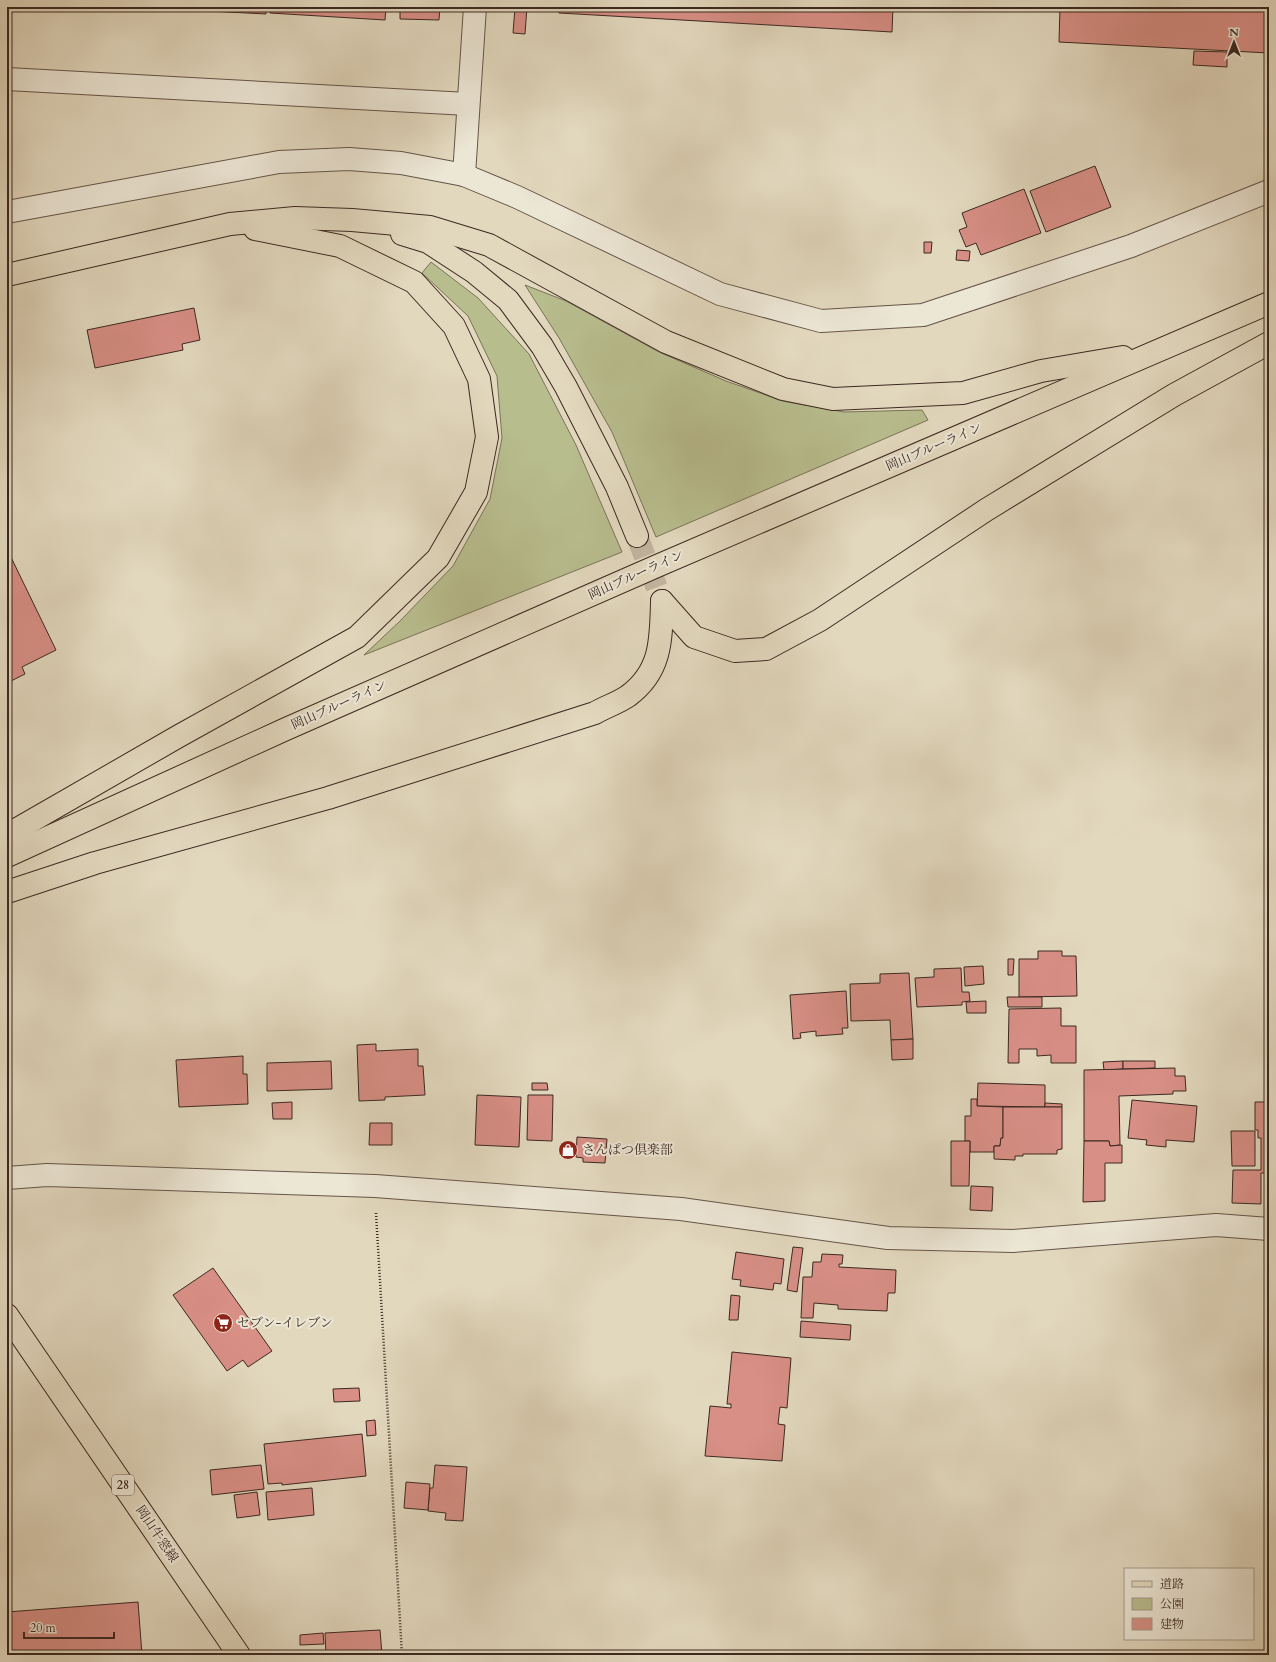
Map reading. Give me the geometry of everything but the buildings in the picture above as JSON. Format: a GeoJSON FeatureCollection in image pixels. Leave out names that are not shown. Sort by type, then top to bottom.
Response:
{"type":"FeatureCollection","features":[{"type":"Feature","properties":{"kind":"main road"},"geometry":{"type":"LineString","coordinates":[[7,275],[230,224],[295,218],[352,220],[430,227],[489,245],[666,342],[783,389],[833,400],[963,393],[1040,370],[1156,352]]}},
{"type":"Feature","properties":{"kind":"main road"},"geometry":{"type":"LineString","coordinates":[[352,220],[428,242],[474,272],[508,300],[542,346],[566,386],[617,487],[637,536]]}},
{"type":"Feature","properties":{"kind":"main road"},"geometry":{"type":"LineString","coordinates":[[7,835],[179,736],[356,637],[438,558],[476,492],[487,437],[479,378],[454,326],[414,282],[340,246],[230,224]]}},
{"type":"Feature","properties":{"kind":"main road","name":"岡山ブルーライン"},"geometry":{"type":"LineString","coordinates":[[7,856],[286,729],[657,566],[1269,303]]}},
{"type":"Feature","properties":{"kind":"main road"},"geometry":{"type":"LineString","coordinates":[[7,892],[95,863],[328,798],[595,713],[628,696],[651,673],[661,642],[662,601],[694,637],[736,651],[766,649],[820,620],[986,510],[1174,396],[1269,343]]}},
{"type":"Feature","properties":{"kind":"main road","name":"岡山牛窓線"},"geometry":{"type":"LineString","coordinates":[[7,1314],[239,1655]]}},
{"type":"Feature","properties":{"kind":"street"},"geometry":{"type":"LineString","coordinates":[[464,175],[474,7]]}},
{"type":"Feature","properties":{"kind":"street"},"geometry":{"type":"LineString","coordinates":[[7,79],[468,104]]}},
{"type":"Feature","properties":{"kind":"street"},"geometry":{"type":"LineString","coordinates":[[7,212],[278,162],[349,159],[401,163],[464,175],[517,197],[720,294],[821,321],[923,315],[1131,246],[1269,191]]}},
{"type":"Feature","properties":{"kind":"street"},"geometry":{"type":"LineString","coordinates":[[7,1178],[47,1175],[375,1186],[681,1209],[888,1238],[1013,1240],[1216,1225],[1269,1229]]}},
{"type":"Feature","properties":{"kind":"path"},"geometry":{"type":"LineString","coordinates":[[375,1186],[402,1655]]}},
{"type":"Feature","properties":{"kind":"green space"},"geometry":{"type":"Polygon","coordinates":[[[431,262],[478,298],[529,354],[576,445],[622,552],[364,655],[400,621],[453,566],[490,499],[502,438],[497,376],[468,316],[422,273],[431,262]]]}},
{"type":"Feature","properties":{"kind":"green space"},"geometry":{"type":"Polygon","coordinates":[[[525,285],[566,301],[659,352],[726,381],[783,401],[844,412],[922,410],[928,420],[656,537],[612,432],[559,338],[525,285]]]}},
{"type":"Feature","properties":{"kind":"tunnel"},"geometry":{"type":"LineString","coordinates":[[637,536],[662,601]]}},
{"type":"Feature","properties":{"kind":"place","name":"さんぱつ倶楽部"},"geometry":{"type":"Point","coordinates":[568,1150]}},
{"type":"Feature","properties":{"kind":"place","name":"セブン-イレブン"},"geometry":{"type":"Point","coordinates":[223,1323]}}]}
